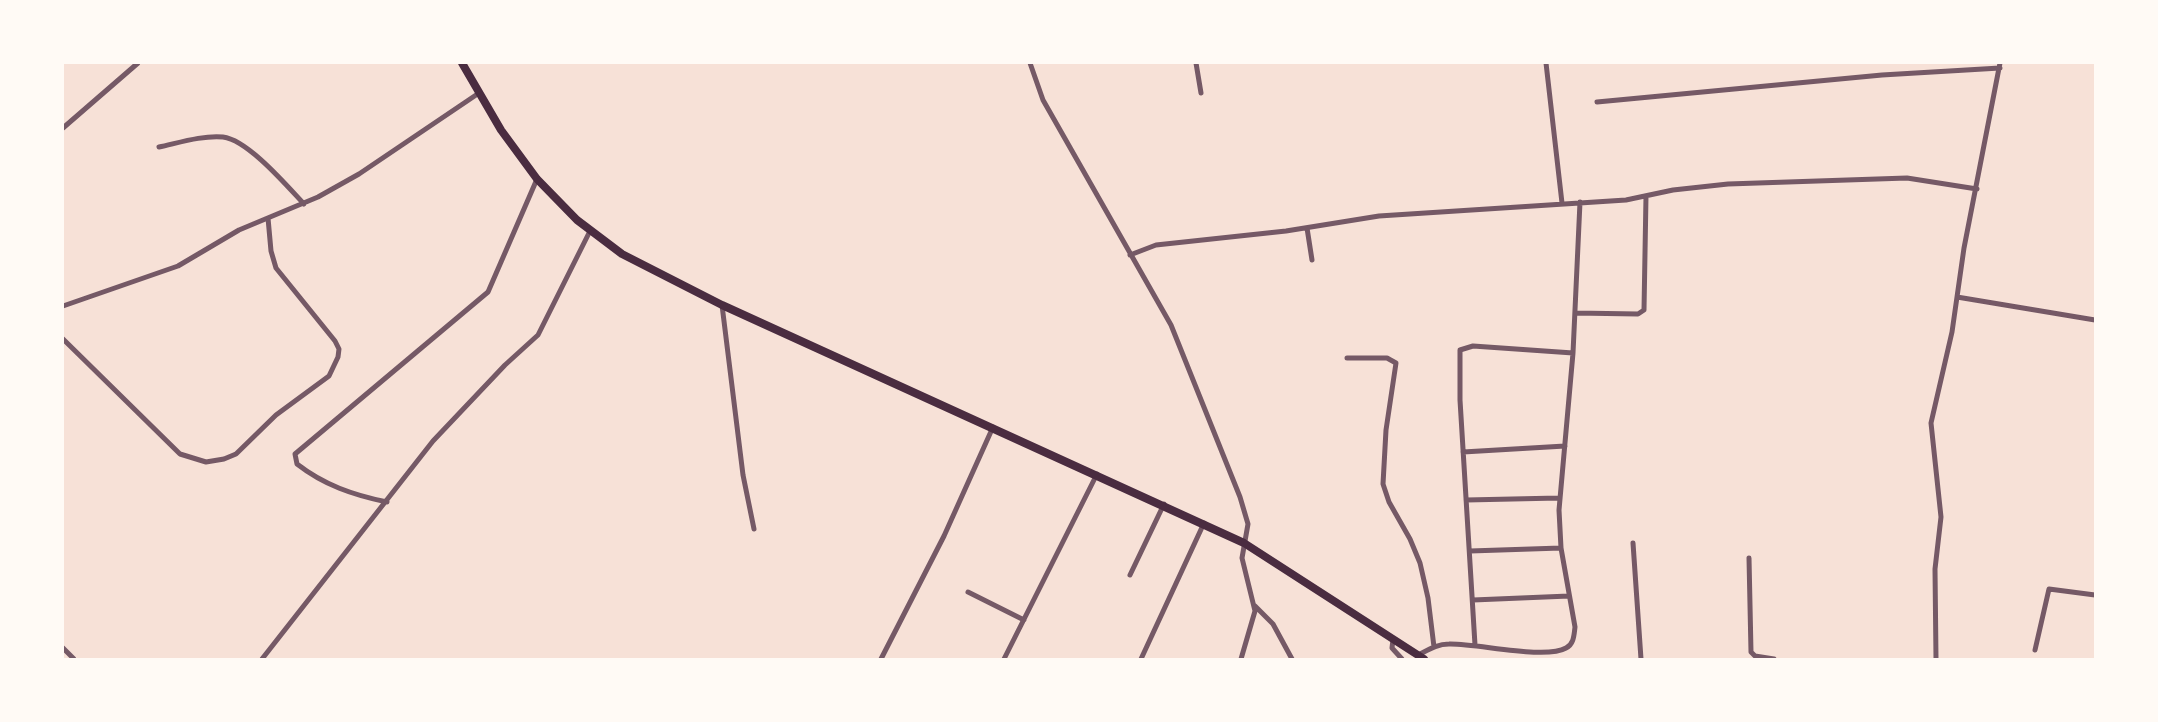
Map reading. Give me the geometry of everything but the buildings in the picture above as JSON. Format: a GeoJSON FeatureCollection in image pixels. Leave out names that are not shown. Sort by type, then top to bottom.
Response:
{"type":"FeatureCollection","features":[{"type":"Feature","properties":{"kind":"main road"},"geometry":{"type":"LineString","coordinates":[[462,63],[508,142],[537,179],[590,231],[640,265],[722,305],[1164,504],[1244,543],[1421,657]]}},
{"type":"Feature","properties":{"kind":"street"},"geometry":{"type":"LineString","coordinates":[[63,128],[138,63]]}},
{"type":"Feature","properties":{"kind":"street"},"geometry":{"type":"LineString","coordinates":[[1030,63],[1043,100],[1171,325],[1221,443],[1246,513],[1248,524],[1242,558],[1255,606],[1272,624],[1292,659]]}},
{"type":"Feature","properties":{"kind":"street"},"geometry":{"type":"LineString","coordinates":[[1196,63],[1201,93]]}},
{"type":"Feature","properties":{"kind":"street"},"geometry":{"type":"LineString","coordinates":[[1546,63],[1562,203]]}},
{"type":"Feature","properties":{"kind":"street"},"geometry":{"type":"LineString","coordinates":[[1598,102],[2000,65],[1931,423],[1941,517],[1935,569],[1936,659]]}},
{"type":"Feature","properties":{"kind":"street"},"geometry":{"type":"LineString","coordinates":[[63,306],[178,266],[239,230],[304,204],[351,178],[479,93]]}},
{"type":"Feature","properties":{"kind":"street"},"geometry":{"type":"LineString","coordinates":[[159,147],[213,137],[230,139],[253,154],[304,204]]}},
{"type":"Feature","properties":{"kind":"street"},"geometry":{"type":"LineString","coordinates":[[1130,255],[1148,247],[1172,243],[1307,228],[1397,213],[1580,202],[1646,196],[1672,190],[1728,184],[1888,178],[1930,180],[1977,189]]}},
{"type":"Feature","properties":{"kind":"street"},"geometry":{"type":"LineString","coordinates":[[387,501],[354,495],[329,485],[297,464],[295,454],[484,296],[492,286],[537,179]]}},
{"type":"Feature","properties":{"kind":"street"},"geometry":{"type":"LineString","coordinates":[[1575,313],[1638,314],[1644,310],[1646,196]]}},
{"type":"Feature","properties":{"kind":"street"},"geometry":{"type":"LineString","coordinates":[[1421,657],[1434,647],[1450,644],[1529,650],[1564,649],[1570,645],[1574,633],[1561,548],[1559,498],[1573,353],[1580,202]]}},
{"type":"Feature","properties":{"kind":"street"},"geometry":{"type":"LineString","coordinates":[[63,339],[180,454],[206,462],[231,456],[276,415],[329,376],[338,357],[339,349],[335,341],[276,268],[270,251],[268,218]]}},
{"type":"Feature","properties":{"kind":"street"},"geometry":{"type":"LineString","coordinates":[[1307,228],[1312,260]]}},
{"type":"Feature","properties":{"kind":"street"},"geometry":{"type":"LineString","coordinates":[[262,659],[433,441],[505,365],[538,335],[590,231]]}},
{"type":"Feature","properties":{"kind":"street"},"geometry":{"type":"LineString","coordinates":[[1957,297],[2095,320]]}},
{"type":"Feature","properties":{"kind":"street"},"geometry":{"type":"LineString","coordinates":[[722,305],[743,475],[754,529]]}},
{"type":"Feature","properties":{"kind":"street"},"geometry":{"type":"LineString","coordinates":[[1475,645],[1458,358],[1462,348],[1473,346],[1573,353]]}},
{"type":"Feature","properties":{"kind":"street"},"geometry":{"type":"LineString","coordinates":[[1347,358],[1389,358],[1396,364],[1386,430],[1383,484],[1389,502],[1410,539],[1420,563],[1428,598],[1434,647]]}},
{"type":"Feature","properties":{"kind":"street"},"geometry":{"type":"LineString","coordinates":[[881,659],[944,536],[993,427]]}},
{"type":"Feature","properties":{"kind":"street"},"geometry":{"type":"LineString","coordinates":[[1463,452],[1565,446]]}},
{"type":"Feature","properties":{"kind":"street"},"geometry":{"type":"LineString","coordinates":[[1004,659],[1097,474]]}},
{"type":"Feature","properties":{"kind":"street"},"geometry":{"type":"LineString","coordinates":[[1466,500],[1559,498]]}},
{"type":"Feature","properties":{"kind":"street"},"geometry":{"type":"LineString","coordinates":[[1130,575],[1164,504]]}},
{"type":"Feature","properties":{"kind":"street"},"geometry":{"type":"LineString","coordinates":[[1141,659],[1204,523]]}},
{"type":"Feature","properties":{"kind":"street"},"geometry":{"type":"LineString","coordinates":[[1633,543],[1641,659]]}},
{"type":"Feature","properties":{"kind":"street"},"geometry":{"type":"LineString","coordinates":[[1470,551],[1561,548]]}},
{"type":"Feature","properties":{"kind":"street"},"geometry":{"type":"LineString","coordinates":[[1749,558],[1751,652],[1755,656],[1774,659]]}},
{"type":"Feature","properties":{"kind":"street"},"geometry":{"type":"LineString","coordinates":[[2035,650],[2049,589],[2095,595]]}},
{"type":"Feature","properties":{"kind":"street"},"geometry":{"type":"LineString","coordinates":[[968,592],[1024,620]]}},
{"type":"Feature","properties":{"kind":"street"},"geometry":{"type":"LineString","coordinates":[[1473,600],[1569,596]]}},
{"type":"Feature","properties":{"kind":"street"},"geometry":{"type":"LineString","coordinates":[[1241,659],[1255,606]]}},
{"type":"Feature","properties":{"kind":"street"},"geometry":{"type":"LineString","coordinates":[[1393,639],[1392,648],[1402,659]]}},
{"type":"Feature","properties":{"kind":"street"},"geometry":{"type":"LineString","coordinates":[[63,648],[75,659]]}}]}
